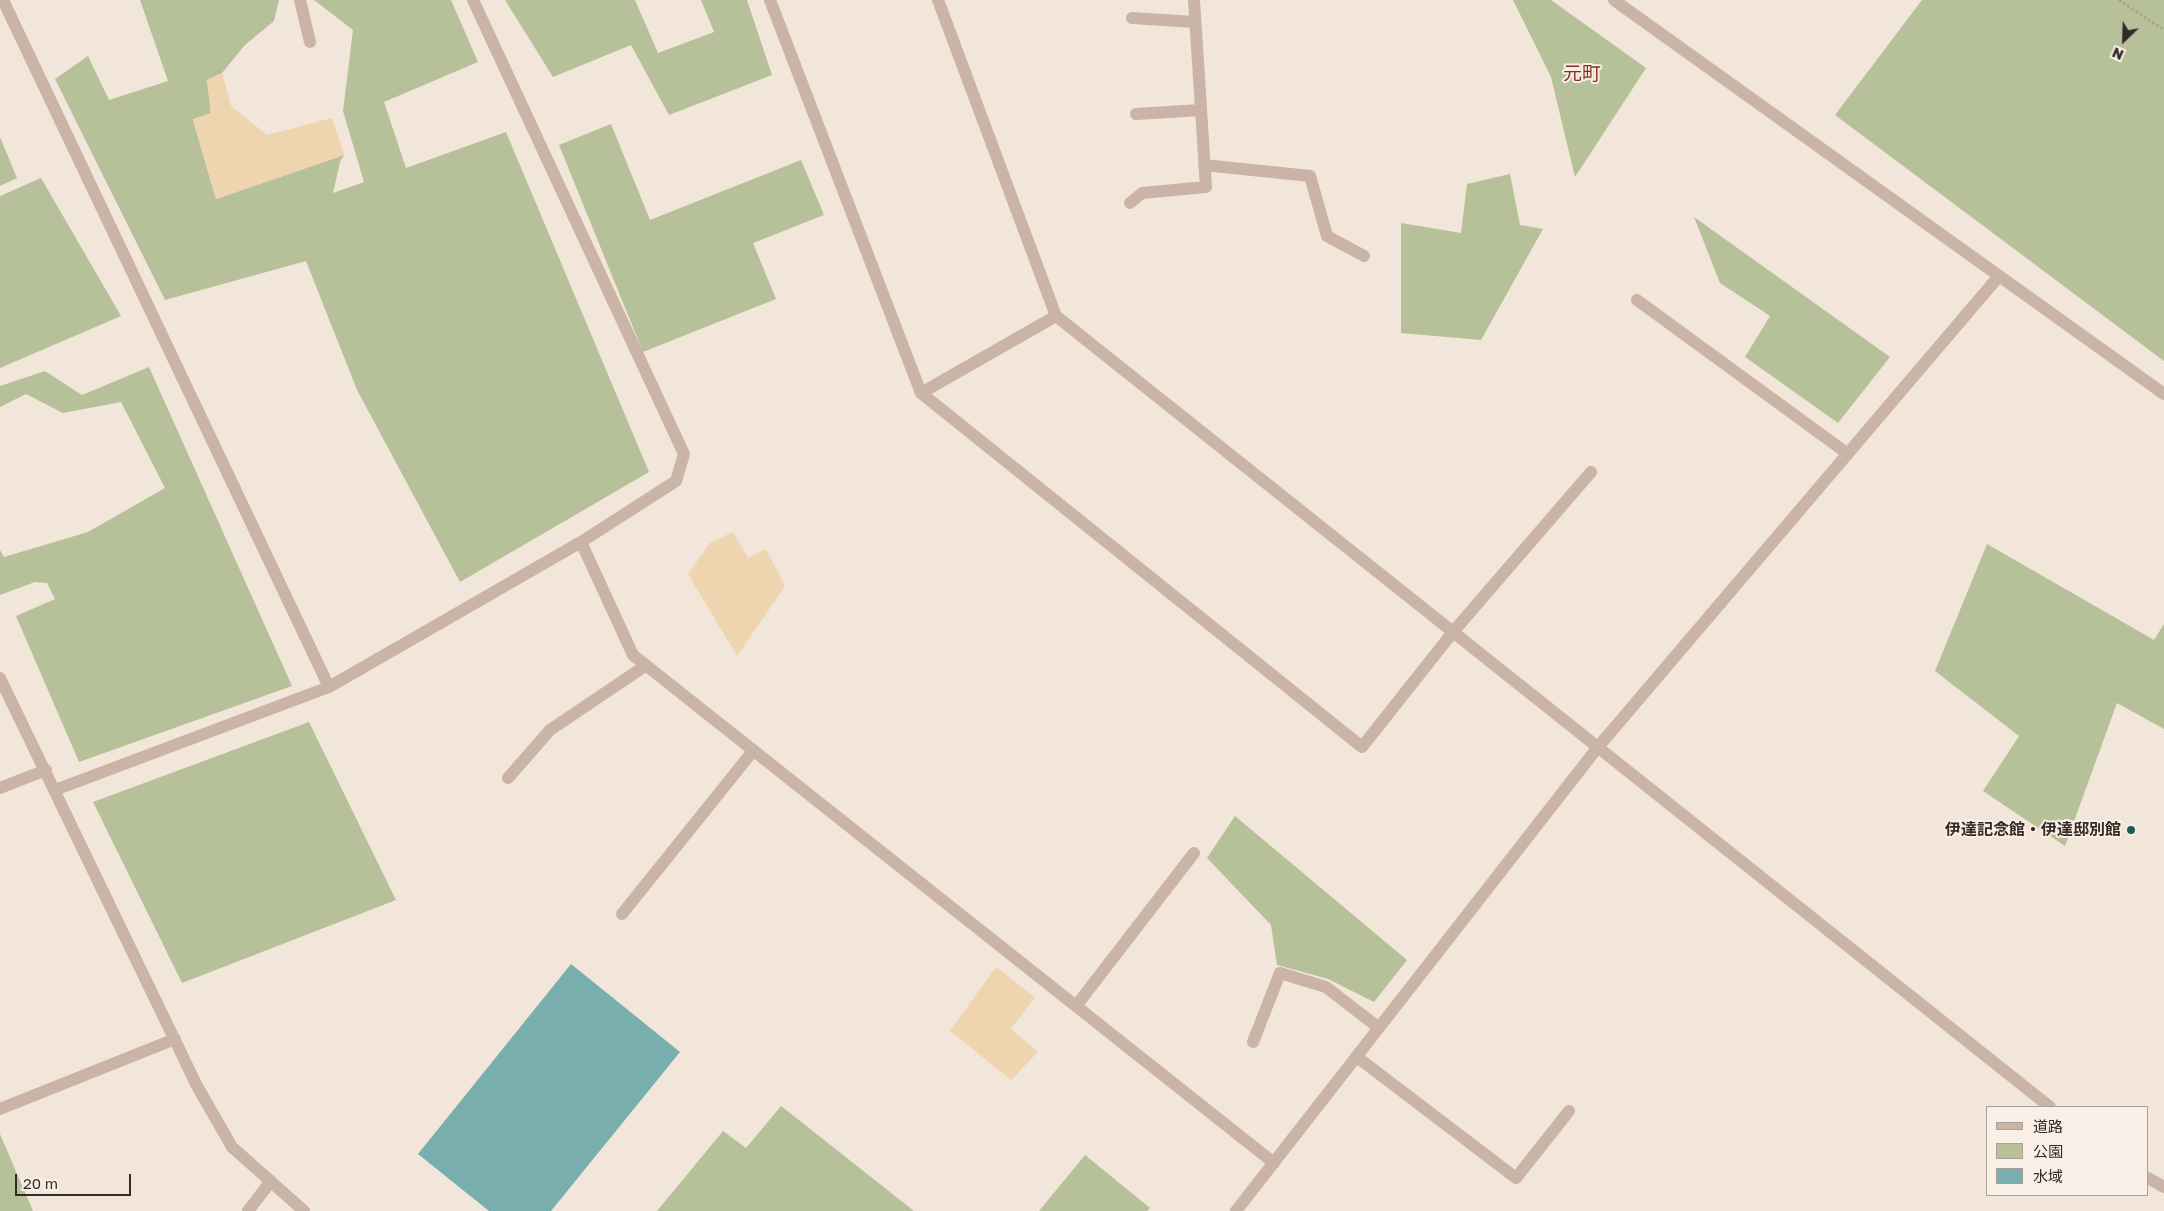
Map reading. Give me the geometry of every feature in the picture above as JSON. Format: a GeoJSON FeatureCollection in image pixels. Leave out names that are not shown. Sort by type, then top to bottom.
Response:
{"type":"FeatureCollection","features":[{"type":"Feature","properties":{"kind":"street"},"geometry":{"type":"LineString","coordinates":[[3,0],[329,687]]}},
{"type":"Feature","properties":{"kind":"street"},"geometry":{"type":"LineString","coordinates":[[300,0],[310,42]]}},
{"type":"Feature","properties":{"kind":"street"},"geometry":{"type":"LineString","coordinates":[[55,790],[329,687],[581,542],[676,481],[684,454],[473,0]]}},
{"type":"Feature","properties":{"kind":"street"},"geometry":{"type":"LineString","coordinates":[[770,0],[921,393],[1362,747],[1453,632],[1591,472]]}},
{"type":"Feature","properties":{"kind":"street"},"geometry":{"type":"LineString","coordinates":[[938,0],[1056,316],[2049,1106]]}},
{"type":"Feature","properties":{"kind":"street"},"geometry":{"type":"LineString","coordinates":[[1130,203],[1142,193],[1206,187],[1194,0]]}},
{"type":"Feature","properties":{"kind":"street"},"geometry":{"type":"LineString","coordinates":[[1614,0],[2164,394]]}},
{"type":"Feature","properties":{"kind":"street"},"geometry":{"type":"LineString","coordinates":[[1132,18],[1196,22]]}},
{"type":"Feature","properties":{"kind":"street"},"geometry":{"type":"LineString","coordinates":[[1136,114],[1201,110]]}},
{"type":"Feature","properties":{"kind":"street"},"geometry":{"type":"LineString","coordinates":[[1204,166],[1310,176],[1327,236],[1364,256]]}},
{"type":"Feature","properties":{"kind":"street"},"geometry":{"type":"LineString","coordinates":[[1236,1211],[1598,747],[1999,276]]}},
{"type":"Feature","properties":{"kind":"street"},"geometry":{"type":"LineString","coordinates":[[1637,300],[1848,454]]}},
{"type":"Feature","properties":{"kind":"street"},"geometry":{"type":"LineString","coordinates":[[921,393],[1056,316]]}},
{"type":"Feature","properties":{"kind":"street"},"geometry":{"type":"LineString","coordinates":[[581,542],[633,655],[1274,1163]]}},
{"type":"Feature","properties":{"kind":"street"},"geometry":{"type":"LineString","coordinates":[[508,778],[550,730],[646,666]]}},
{"type":"Feature","properties":{"kind":"street"},"geometry":{"type":"LineString","coordinates":[[0,678],[197,1086],[232,1147],[304,1211]]}},
{"type":"Feature","properties":{"kind":"street"},"geometry":{"type":"LineString","coordinates":[[622,914],[753,750]]}},
{"type":"Feature","properties":{"kind":"street"},"geometry":{"type":"LineString","coordinates":[[0,788],[46,770]]}},
{"type":"Feature","properties":{"kind":"street"},"geometry":{"type":"LineString","coordinates":[[1076,1006],[1194,854]]}},
{"type":"Feature","properties":{"kind":"street"},"geometry":{"type":"LineString","coordinates":[[1253,1042],[1280,973],[1326,987],[1379,1028]]}},
{"type":"Feature","properties":{"kind":"street"},"geometry":{"type":"LineString","coordinates":[[0,1109],[175,1039]]}},
{"type":"Feature","properties":{"kind":"street"},"geometry":{"type":"LineString","coordinates":[[1357,1057],[1516,1178],[1569,1111]]}},
{"type":"Feature","properties":{"kind":"street"},"geometry":{"type":"LineString","coordinates":[[2149,1179],[2164,1188]]}},
{"type":"Feature","properties":{"kind":"street"},"geometry":{"type":"LineString","coordinates":[[248,1211],[271,1182]]}},
{"type":"Feature","properties":{"kind":"path"},"geometry":{"type":"LineString","coordinates":[[2119,0],[2164,30]]}},
{"type":"Feature","properties":{"kind":"green space"},"geometry":{"type":"Polygon","coordinates":[[[140,0],[279,0],[274,21],[245,45],[222,73],[207,80],[211,113],[193,120],[216,199],[344,155],[340,162],[333,193],[364,182],[343,111],[353,30],[314,0],[451,0],[478,62],[384,102],[406,168],[506,132],[649,472],[460,582],[357,390],[306,261],[165,300],[55,79],[88,56],[109,100],[168,81],[140,0]]]}},
{"type":"Feature","properties":{"kind":"green space"},"geometry":{"type":"Polygon","coordinates":[[[505,0],[635,0],[658,53],[714,32],[701,0],[747,0],[772,75],[669,115],[631,45],[553,77],[505,0]]]}},
{"type":"Feature","properties":{"kind":"green space"},"geometry":{"type":"Polygon","coordinates":[[[1513,0],[1551,0],[1646,68],[1575,177],[1551,77],[1513,0]]]}},
{"type":"Feature","properties":{"kind":"green space"},"geometry":{"type":"Polygon","coordinates":[[[1922,0],[2164,0],[2164,361],[1835,115],[1922,0]]]}},
{"type":"Feature","properties":{"kind":"green space"},"geometry":{"type":"Polygon","coordinates":[[[611,124],[650,220],[801,160],[824,215],[753,243],[776,299],[643,352],[559,145],[611,124]]]}},
{"type":"Feature","properties":{"kind":"green space"},"geometry":{"type":"Polygon","coordinates":[[[0,137],[17,178],[0,186],[0,137]]]}},
{"type":"Feature","properties":{"kind":"green space"},"geometry":{"type":"Polygon","coordinates":[[[1510,174],[1520,225],[1543,229],[1481,340],[1401,333],[1401,223],[1461,233],[1467,184],[1510,174]]]}},
{"type":"Feature","properties":{"kind":"green space"},"geometry":{"type":"Polygon","coordinates":[[[41,178],[121,316],[0,368],[0,196],[41,178]]]}},
{"type":"Feature","properties":{"kind":"green space"},"geometry":{"type":"Polygon","coordinates":[[[1694,217],[1890,357],[1838,423],[1745,357],[1770,316],[1720,283],[1694,217]]]}},
{"type":"Feature","properties":{"kind":"green space"},"geometry":{"type":"Polygon","coordinates":[[[149,367],[292,686],[79,762],[16,616],[55,599],[47,583],[35,582],[0,595],[0,550],[4,557],[88,532],[165,488],[121,402],[63,413],[26,394],[0,407],[0,386],[45,371],[82,395],[149,367]]]}},
{"type":"Feature","properties":{"kind":"green space"},"geometry":{"type":"Polygon","coordinates":[[[1987,544],[2154,640],[2164,624],[2164,729],[2117,703],[2065,846],[1983,791],[2019,736],[1935,671],[1987,544]]]}},
{"type":"Feature","properties":{"kind":"green space"},"geometry":{"type":"Polygon","coordinates":[[[309,722],[396,900],[182,983],[93,802],[309,722]]]}},
{"type":"Feature","properties":{"kind":"green space"},"geometry":{"type":"Polygon","coordinates":[[[1235,816],[1407,960],[1374,1002],[1328,979],[1277,965],[1271,925],[1207,858],[1235,816]]]}},
{"type":"Feature","properties":{"kind":"green space"},"geometry":{"type":"Polygon","coordinates":[[[781,1106],[914,1211],[657,1211],[723,1131],[746,1148],[781,1106]]]}},
{"type":"Feature","properties":{"kind":"green space"},"geometry":{"type":"Polygon","coordinates":[[[0,1134],[33,1211],[0,1211],[0,1134]]]}},
{"type":"Feature","properties":{"kind":"green space"},"geometry":{"type":"Polygon","coordinates":[[[1085,1155],[1150,1208],[1147,1211],[1039,1211],[1085,1155]]]}},
{"type":"Feature","properties":{"kind":"sand"},"geometry":{"type":"Polygon","coordinates":[[[222,73],[231,106],[267,135],[332,118],[344,155],[216,199],[193,119],[211,113],[207,80],[222,73]]]}},
{"type":"Feature","properties":{"kind":"sand"},"geometry":{"type":"Polygon","coordinates":[[[733,532],[748,558],[766,549],[785,586],[737,656],[688,574],[710,543],[733,532]]]}},
{"type":"Feature","properties":{"kind":"sand"},"geometry":{"type":"Polygon","coordinates":[[[996,967],[1035,997],[1011,1029],[1038,1052],[1011,1080],[950,1031],[996,967]]]}},
{"type":"Feature","properties":{"kind":"water"},"geometry":{"type":"Polygon","coordinates":[[[571,964],[680,1052],[551,1211],[489,1211],[418,1154],[571,964]]]}},
{"type":"Feature","properties":{"kind":"place","name":"伊達記念館・伊達邸別館"},"geometry":{"type":"Point","coordinates":[2131,830]}},
{"type":"Feature","properties":{"kind":"district","name":"元町"},"geometry":{"type":"Point","coordinates":[1582,74]}}]}
